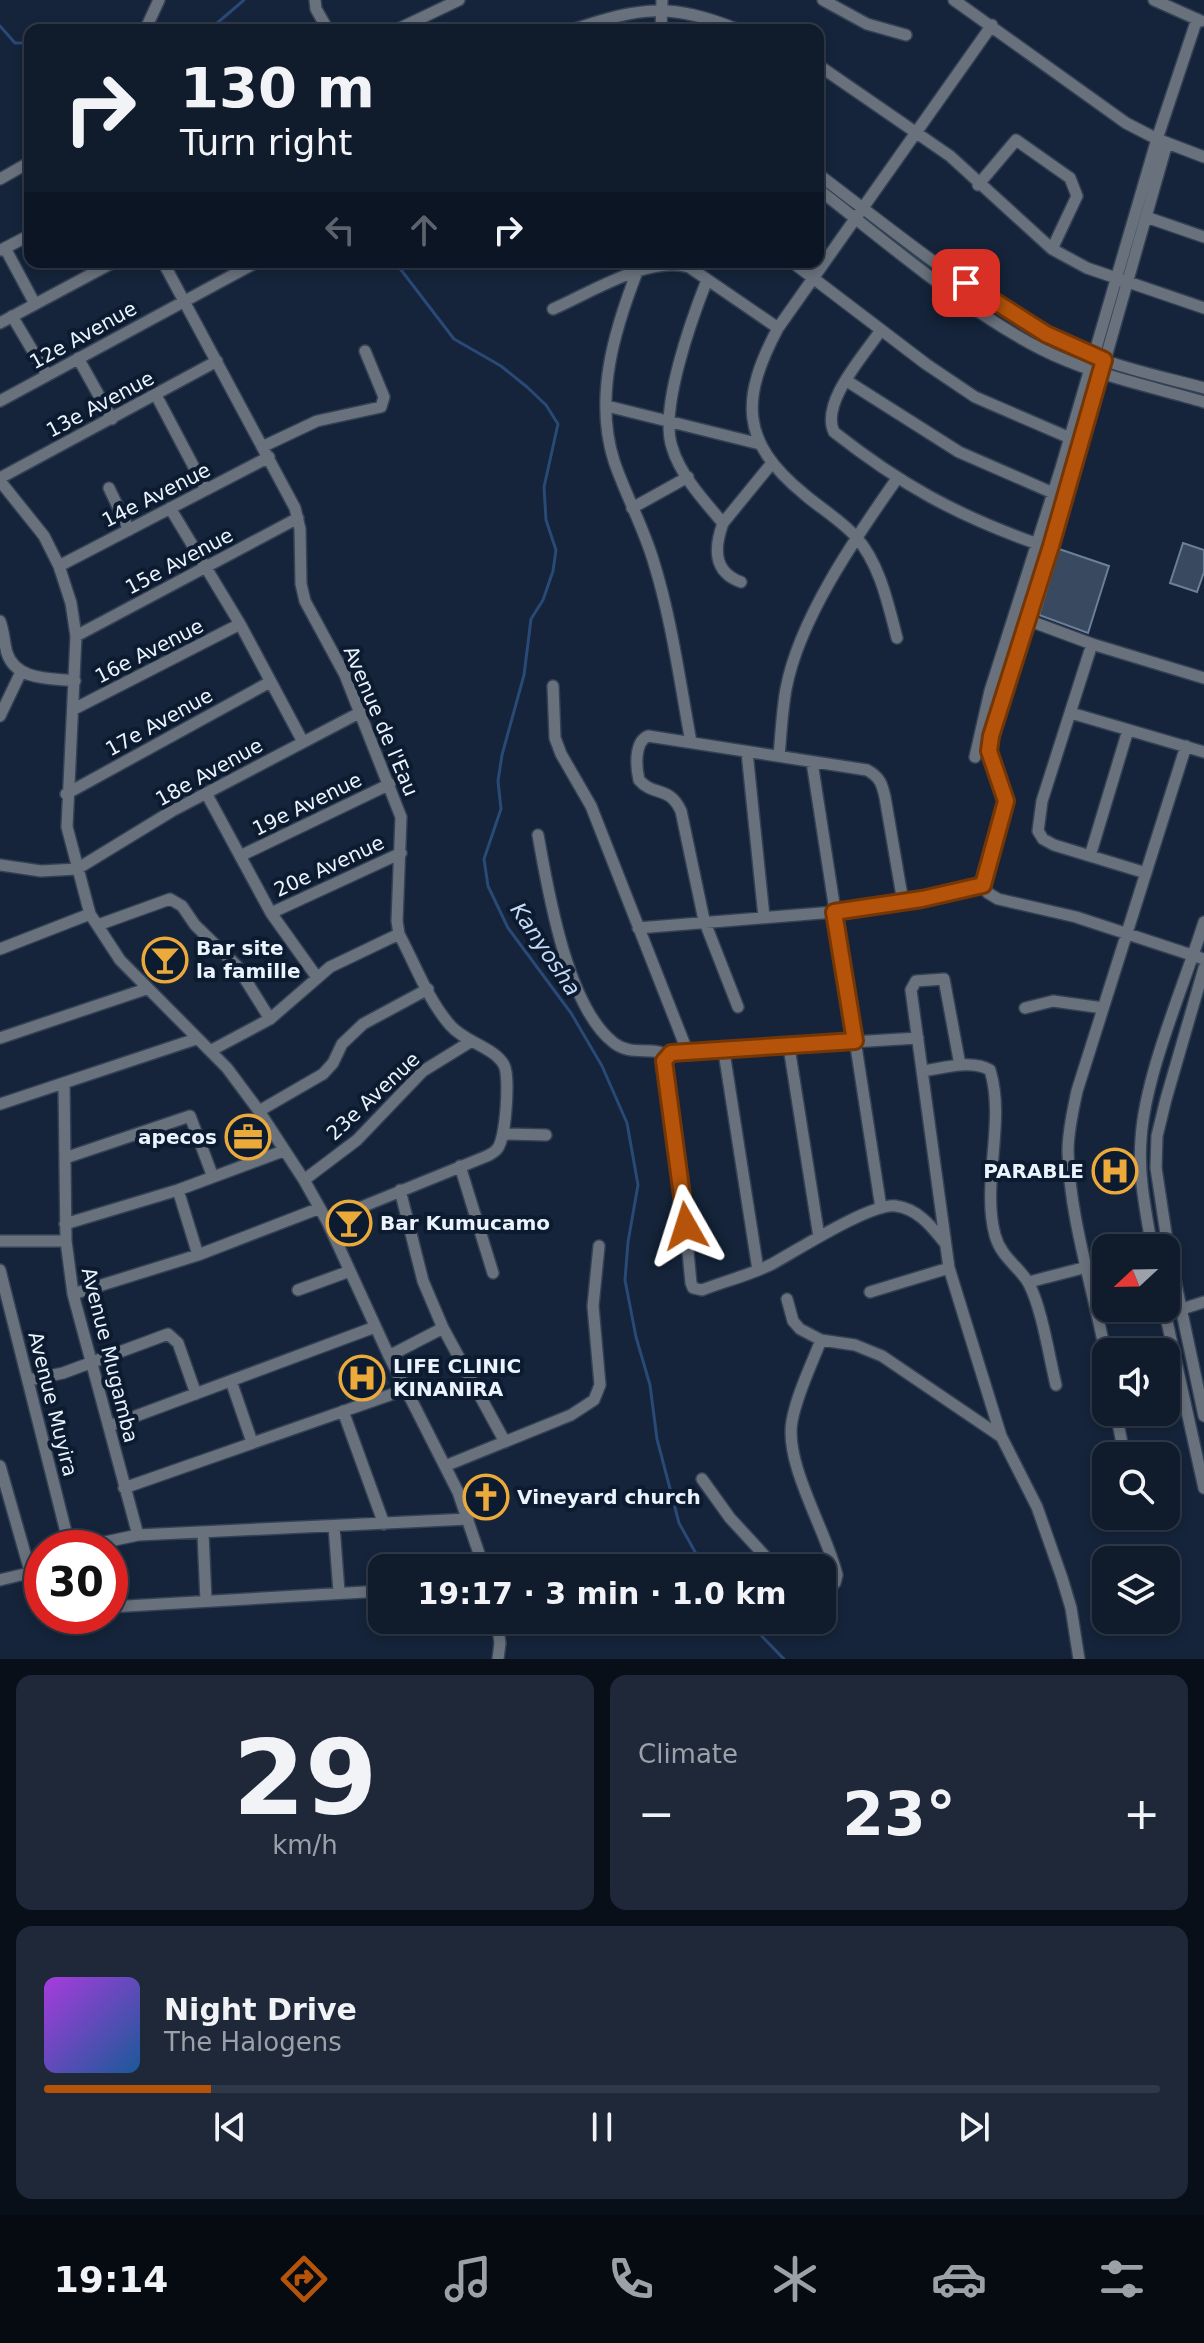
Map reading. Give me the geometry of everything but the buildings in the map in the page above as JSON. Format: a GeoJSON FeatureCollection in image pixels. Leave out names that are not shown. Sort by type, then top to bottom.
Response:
{"type":"FeatureCollection","features":[{"type":"Feature","properties":{"kind":"street"},"geometry":{"type":"LineString","coordinates":[[148,24],[159,0]]}},
{"type":"Feature","properties":{"kind":"street"},"geometry":{"type":"LineString","coordinates":[[315,0],[316,9],[325,24]]}},
{"type":"Feature","properties":{"kind":"street"},"geometry":{"type":"LineString","coordinates":[[409,24],[459,0]]}},
{"type":"Feature","properties":{"kind":"street"},"geometry":{"type":"LineString","coordinates":[[823,0],[867,24],[906,35]]}},
{"type":"Feature","properties":{"kind":"street"},"geometry":{"type":"LineString","coordinates":[[954,0],[1097,105],[1162,141],[1204,157]]}},
{"type":"Feature","properties":{"kind":"street"},"geometry":{"type":"LineString","coordinates":[[975,757],[990,691],[1035,543],[1096,364],[1200,21],[1154,0]]}},
{"type":"Feature","properties":{"kind":"street"},"geometry":{"type":"LineString","coordinates":[[661,24],[662,4]]}},
{"type":"Feature","properties":{"kind":"street"},"geometry":{"type":"LineString","coordinates":[[593,24],[662,4],[721,24]]}},
{"type":"Feature","properties":{"kind":"street"},"geometry":{"type":"LineString","coordinates":[[824,262],[992,25]]}},
{"type":"Feature","properties":{"kind":"street"},"geometry":{"type":"LineString","coordinates":[[824,69],[950,156],[978,185],[1052,249],[1087,268],[1204,308]]}},
{"type":"Feature","properties":{"kind":"street"},"geometry":{"type":"LineString","coordinates":[[978,185],[1016,140],[1070,178],[1077,196],[1052,249]]}},
{"type":"Feature","properties":{"kind":"street"},"geometry":{"type":"LineString","coordinates":[[1122,281],[1146,217],[1162,141]]}},
{"type":"Feature","properties":{"kind":"street"},"geometry":{"type":"LineString","coordinates":[[0,179],[24,165]]}},
{"type":"Feature","properties":{"kind":"street"},"geometry":{"type":"LineString","coordinates":[[824,180],[860,214],[1011,332],[1042,350],[1204,388]]}},
{"type":"Feature","properties":{"kind":"street"},"geometry":{"type":"LineString","coordinates":[[824,193],[860,214]]}},
{"type":"Feature","properties":{"kind":"street"},"geometry":{"type":"LineString","coordinates":[[1146,217],[1204,237]]}},
{"type":"Feature","properties":{"kind":"street"},"geometry":{"type":"LineString","coordinates":[[24,238],[2,249],[35,304]]}},
{"type":"Feature","properties":{"kind":"street"},"geometry":{"type":"LineString","coordinates":[[0,323],[103,268]]}},
{"type":"Feature","properties":{"kind":"street","name":"Avenue de l'Eau"},"geometry":{"type":"LineString","coordinates":[[166,268],[267,451],[298,518],[301,584],[305,601],[331,646],[361,712],[401,817],[399,934],[452,1027],[504,1064],[508,1077],[503,1134]]}},
{"type":"Feature","properties":{"kind":"street","name":"12e Avenue"},"geometry":{"type":"LineString","coordinates":[[0,401],[245,268]]}},
{"type":"Feature","properties":{"kind":"street"},"geometry":{"type":"LineString","coordinates":[[553,309],[649,268]]}},
{"type":"Feature","properties":{"kind":"street"},"geometry":{"type":"LineString","coordinates":[[690,268],[778,328]]}},
{"type":"Feature","properties":{"kind":"street"},"geometry":{"type":"LineString","coordinates":[[800,268],[975,397],[1070,438]]}},
{"type":"Feature","properties":{"kind":"street"},"geometry":{"type":"LineString","coordinates":[[820,268],[778,328],[756,373],[751,399],[753,423],[760,444],[772,463],[796,488],[856,537],[877,573],[897,638]]}},
{"type":"Feature","properties":{"kind":"street"},"geometry":{"type":"LineString","coordinates":[[637,272],[613,346],[607,378],[608,434],[614,460],[655,565],[691,742]]}},
{"type":"Feature","properties":{"kind":"street"},"geometry":{"type":"LineString","coordinates":[[707,280],[679,366],[670,420],[672,449],[688,477],[723,523]]}},
{"type":"Feature","properties":{"kind":"street"},"geometry":{"type":"LineString","coordinates":[[12,316],[47,375]]}},
{"type":"Feature","properties":{"kind":"street"},"geometry":{"type":"LineString","coordinates":[[881,330],[829,415],[834,432],[896,480],[987,526],[1035,543]]}},
{"type":"Feature","properties":{"kind":"street","name":"14e Avenue"},"geometry":{"type":"LineString","coordinates":[[59,566],[206,490],[317,421],[381,407],[384,397],[365,351]]}},
{"type":"Feature","properties":{"kind":"street"},"geometry":{"type":"LineString","coordinates":[[78,358],[112,419]]}},
{"type":"Feature","properties":{"kind":"street","name":"13e Avenue"},"geometry":{"type":"LineString","coordinates":[[0,480],[217,361]]}},
{"type":"Feature","properties":{"kind":"street"},"geometry":{"type":"LineString","coordinates":[[1096,364],[1204,402]]}},
{"type":"Feature","properties":{"kind":"street"},"geometry":{"type":"LineString","coordinates":[[1096,364],[1074,469],[991,736],[989,751],[1006,801],[983,885],[988,893],[998,899],[1076,917],[1199,958]]}},
{"type":"Feature","properties":{"kind":"street"},"geometry":{"type":"LineString","coordinates":[[847,381],[959,452],[1053,493]]}},
{"type":"Feature","properties":{"kind":"street"},"geometry":{"type":"LineString","coordinates":[[156,395],[206,490]]}},
{"type":"Feature","properties":{"kind":"street"},"geometry":{"type":"LineString","coordinates":[[607,406],[760,444]]}},
{"type":"Feature","properties":{"kind":"street"},"geometry":{"type":"LineString","coordinates":[[741,582],[728,577],[717,559],[716,547],[723,523],[772,463]]}},
{"type":"Feature","properties":{"kind":"street"},"geometry":{"type":"LineString","coordinates":[[632,508],[688,477]]}},
{"type":"Feature","properties":{"kind":"street"},"geometry":{"type":"LineString","coordinates":[[0,480],[29,515],[59,566],[71,603],[76,636],[74,709],[66,794],[67,827],[90,914],[120,960],[210,1051],[259,1111],[304,1180],[327,1221],[375,1327],[445,1466],[479,1554]]}},
{"type":"Feature","properties":{"kind":"street"},"geometry":{"type":"LineString","coordinates":[[779,756],[786,689],[795,656],[856,537],[896,480]]}},
{"type":"Feature","properties":{"kind":"street"},"geometry":{"type":"LineString","coordinates":[[109,488],[129,530]]}},
{"type":"Feature","properties":{"kind":"street"},"geometry":{"type":"LineString","coordinates":[[170,508],[240,624],[303,742]]}},
{"type":"Feature","properties":{"kind":"street","name":"15e Avenue"},"geometry":{"type":"LineString","coordinates":[[76,636],[298,518]]}},
{"type":"Feature","properties":{"kind":"street"},"geometry":{"type":"LineString","coordinates":[[1014,614],[1092,644],[1204,678]]}},
{"type":"Feature","properties":{"kind":"street"},"geometry":{"type":"LineString","coordinates":[[0,621],[7,652],[21,672],[75,681]]}},
{"type":"Feature","properties":{"kind":"street","name":"16e Avenue"},"geometry":{"type":"LineString","coordinates":[[74,709],[240,624]]}},
{"type":"Feature","properties":{"kind":"street"},"geometry":{"type":"LineString","coordinates":[[1092,644],[1040,810],[1038,831],[1043,839],[1054,845],[1146,873]]}},
{"type":"Feature","properties":{"kind":"street"},"geometry":{"type":"LineString","coordinates":[[0,716],[21,672]]}},
{"type":"Feature","properties":{"kind":"street","name":"17e Avenue"},"geometry":{"type":"LineString","coordinates":[[66,794],[270,682]]}},
{"type":"Feature","properties":{"kind":"street"},"geometry":{"type":"LineString","coordinates":[[553,686],[555,738],[591,806],[688,1053]]}},
{"type":"Feature","properties":{"kind":"street","name":"18e Avenue"},"geometry":{"type":"LineString","coordinates":[[77,869],[206,793],[361,712]]}},
{"type":"Feature","properties":{"kind":"street"},"geometry":{"type":"LineString","coordinates":[[1071,713],[1204,752]]}},
{"type":"Feature","properties":{"kind":"street"},"geometry":{"type":"LineString","coordinates":[[1090,856],[1128,730]]}},
{"type":"Feature","properties":{"kind":"street"},"geometry":{"type":"LineString","coordinates":[[738,1007],[704,920],[681,811],[676,800],[667,792],[644,786],[637,773],[641,739],[648,736],[867,770],[881,782],[903,902]]}},
{"type":"Feature","properties":{"kind":"street"},"geometry":{"type":"LineString","coordinates":[[1102,1338],[1071,1185],[1068,1150],[1077,1091],[1186,746]]}},
{"type":"Feature","properties":{"kind":"street"},"geometry":{"type":"LineString","coordinates":[[747,752],[764,917]]}},
{"type":"Feature","properties":{"kind":"street"},"geometry":{"type":"LineString","coordinates":[[812,762],[881,1208]]}},
{"type":"Feature","properties":{"kind":"street","name":"19e Avenue"},"geometry":{"type":"LineString","coordinates":[[240,856],[390,784]]}},
{"type":"Feature","properties":{"kind":"street"},"geometry":{"type":"LineString","coordinates":[[206,793],[271,913],[316,976]]}},
{"type":"Feature","properties":{"kind":"street"},"geometry":{"type":"LineString","coordinates":[[538,835],[550,905],[570,972],[602,1031],[615,1044],[631,1052],[659,1051],[667,1056],[918,1038]]}},
{"type":"Feature","properties":{"kind":"street","name":"20e Avenue"},"geometry":{"type":"LineString","coordinates":[[271,913],[401,853]]}},
{"type":"Feature","properties":{"kind":"street"},"geometry":{"type":"LineString","coordinates":[[0,865],[41,871],[77,869]]}},
{"type":"Feature","properties":{"kind":"street"},"geometry":{"type":"LineString","coordinates":[[638,928],[704,920],[834,912],[903,902],[983,885]]}},
{"type":"Feature","properties":{"kind":"street"},"geometry":{"type":"LineString","coordinates":[[98,925],[170,899],[176,901],[195,925],[237,966],[255,990],[270,1019]]}},
{"type":"Feature","properties":{"kind":"street"},"geometry":{"type":"LineString","coordinates":[[0,949],[90,914]]}},
{"type":"Feature","properties":{"kind":"street"},"geometry":{"type":"LineString","coordinates":[[1150,1234],[1140,1165],[1141,1136],[1149,1095],[1199,958],[1204,922]]}},
{"type":"Feature","properties":{"kind":"street"},"geometry":{"type":"LineString","coordinates":[[210,1051],[270,1019],[316,976],[399,934]]}},
{"type":"Feature","properties":{"kind":"street"},"geometry":{"type":"LineString","coordinates":[[1204,968],[1157,1136],[1156,1168],[1160,1202],[1204,1416]]}},
{"type":"Feature","properties":{"kind":"street"},"geometry":{"type":"LineString","coordinates":[[960,1065],[944,979],[921,980],[912,985],[949,1268],[1001,1436],[1047,1534],[1071,1608],[1079,1659]]}},
{"type":"Feature","properties":{"kind":"street"},"geometry":{"type":"LineString","coordinates":[[0,1038],[146,989]]}},
{"type":"Feature","properties":{"kind":"street"},"geometry":{"type":"LineString","coordinates":[[259,1111],[323,1074],[333,1063],[342,1044],[363,1024],[428,989]]}},
{"type":"Feature","properties":{"kind":"street"},"geometry":{"type":"LineString","coordinates":[[1025,1008],[1053,1001],[1103,1008]]}},
{"type":"Feature","properties":{"kind":"street"},"geometry":{"type":"LineString","coordinates":[[0,1104],[196,1039]]}},
{"type":"Feature","properties":{"kind":"street","name":"23e Avenue"},"geometry":{"type":"LineString","coordinates":[[304,1180],[357,1140],[423,1071],[470,1042]]}},
{"type":"Feature","properties":{"kind":"street"},"geometry":{"type":"LineString","coordinates":[[789,1047],[819,1237]]}},
{"type":"Feature","properties":{"kind":"street"},"geometry":{"type":"LineString","coordinates":[[724,1052],[758,1270]]}},
{"type":"Feature","properties":{"kind":"street"},"geometry":{"type":"LineString","coordinates":[[667,1056],[664,1061],[693,1288],[702,1290],[758,1270],[819,1237],[893,1205],[920,1215],[945,1243]]}},
{"type":"Feature","properties":{"kind":"street"},"geometry":{"type":"LineString","coordinates":[[923,1071],[960,1065],[983,1066],[990,1070],[994,1082],[991,1213],[995,1237],[1013,1267],[1029,1282],[1056,1385]]}},
{"type":"Feature","properties":{"kind":"street","name":"Avenue Mugamba"},"geometry":{"type":"LineString","coordinates":[[64,1085],[65,1224],[73,1294],[138,1535]]}},
{"type":"Feature","properties":{"kind":"street"},"geometry":{"type":"LineString","coordinates":[[65,1158],[190,1116],[213,1177]]}},
{"type":"Feature","properties":{"kind":"street"},"geometry":{"type":"LineString","coordinates":[[327,1221],[498,1149],[503,1134],[546,1135]]}},
{"type":"Feature","properties":{"kind":"street"},"geometry":{"type":"LineString","coordinates":[[65,1224],[178,1190],[283,1151]]}},
{"type":"Feature","properties":{"kind":"street"},"geometry":{"type":"LineString","coordinates":[[460,1166],[493,1273]]}},
{"type":"Feature","properties":{"kind":"street"},"geometry":{"type":"LineString","coordinates":[[178,1190],[198,1255]]}},
{"type":"Feature","properties":{"kind":"street"},"geometry":{"type":"LineString","coordinates":[[400,1190],[423,1281],[443,1328],[505,1442]]}},
{"type":"Feature","properties":{"kind":"street"},"geometry":{"type":"LineString","coordinates":[[73,1294],[198,1255],[320,1208]]}},
{"type":"Feature","properties":{"kind":"street"},"geometry":{"type":"LineString","coordinates":[[0,1241],[66,1241]]}},
{"type":"Feature","properties":{"kind":"street"},"geometry":{"type":"LineString","coordinates":[[445,1466],[571,1415],[594,1400],[600,1385],[593,1306],[599,1246]]}},
{"type":"Feature","properties":{"kind":"street"},"geometry":{"type":"LineString","coordinates":[[1029,1282],[1092,1264]]}},
{"type":"Feature","properties":{"kind":"street"},"geometry":{"type":"LineString","coordinates":[[870,1292],[949,1268]]}},
{"type":"Feature","properties":{"kind":"street","name":"Avenue Muyira"},"geometry":{"type":"LineString","coordinates":[[0,1270],[66,1530]]}},
{"type":"Feature","properties":{"kind":"street"},"geometry":{"type":"LineString","coordinates":[[298,1290],[350,1271]]}},
{"type":"Feature","properties":{"kind":"street"},"geometry":{"type":"LineString","coordinates":[[787,1299],[793,1321],[800,1329],[821,1340],[855,1345],[882,1356],[1001,1436]]}},
{"type":"Feature","properties":{"kind":"street"},"geometry":{"type":"LineString","coordinates":[[1182,1309],[1204,1302]]}},
{"type":"Feature","properties":{"kind":"street"},"geometry":{"type":"LineString","coordinates":[[1167,1322],[1204,1488]]}},
{"type":"Feature","properties":{"kind":"street"},"geometry":{"type":"LineString","coordinates":[[109,1426],[375,1327]]}},
{"type":"Feature","properties":{"kind":"street"},"geometry":{"type":"LineString","coordinates":[[389,1356],[443,1328]]}},
{"type":"Feature","properties":{"kind":"street"},"geometry":{"type":"LineString","coordinates":[[29,1380],[63,1373],[168,1334],[178,1343],[196,1394]]}},
{"type":"Feature","properties":{"kind":"street"},"geometry":{"type":"LineString","coordinates":[[821,1340],[797,1404],[791,1437],[795,1458],[829,1554]]}},
{"type":"Feature","properties":{"kind":"street"},"geometry":{"type":"LineString","coordinates":[[231,1381],[252,1442]]}},
{"type":"Feature","properties":{"kind":"street"},"geometry":{"type":"LineString","coordinates":[[124,1488],[407,1389]]}},
{"type":"Feature","properties":{"kind":"street"},"geometry":{"type":"LineString","coordinates":[[343,1411],[384,1524]]}},
{"type":"Feature","properties":{"kind":"street"},"geometry":{"type":"LineString","coordinates":[[0,1468],[24,1555]]}},
{"type":"Feature","properties":{"kind":"street"},"geometry":{"type":"LineString","coordinates":[[702,1479],[730,1518],[763,1554]]}},
{"type":"Feature","properties":{"kind":"street"},"geometry":{"type":"LineString","coordinates":[[128,1537],[468,1519]]}},
{"type":"Feature","properties":{"kind":"street"},"geometry":{"type":"LineString","coordinates":[[334,1526],[339,1592]]}},
{"type":"Feature","properties":{"kind":"street"},"geometry":{"type":"LineString","coordinates":[[203,1533],[206,1601]]}},
{"type":"Feature","properties":{"kind":"street"},"geometry":{"type":"LineString","coordinates":[[0,1580],[24,1574]]}},
{"type":"Feature","properties":{"kind":"street"},"geometry":{"type":"LineString","coordinates":[[128,1606],[368,1591]]}},
{"type":"Feature","properties":{"kind":"street"},"geometry":{"type":"LineString","coordinates":[[498,1659],[499,1634]]}},
{"type":"Feature","properties":{"kind":"shaded area","name":"PARABLE"},"geometry":{"type":"Polygon","coordinates":[[[1130,1159],[1130,1179],[1100,1186],[1101,1163],[1130,1159]]]}},
{"type":"Feature","properties":{"kind":"shaded area","name":"LIFE CLINIC KINANIRA"},"geometry":{"type":"Polygon","coordinates":[[[376,1359],[390,1384],[346,1399],[335,1371],[376,1359]]]}},
{"type":"Feature","properties":{"kind":"waterway","name":"Kanyosha"},"geometry":{"type":"LineString","coordinates":[[216,24],[244,0]]}},
{"type":"Feature","properties":{"kind":"waterway"},"geometry":{"type":"LineString","coordinates":[[0,26],[15,43],[24,43]]}},
{"type":"Feature","properties":{"kind":"waterway","name":"Kanyosha"},"geometry":{"type":"LineString","coordinates":[[400,268],[454,339],[501,366],[527,387],[546,405],[558,424],[544,487],[546,520],[556,550],[553,571],[543,600],[531,619],[524,675],[502,755],[498,781],[501,809],[484,859],[488,886],[508,928],[571,1013],[602,1066],[627,1123],[638,1185],[625,1280],[636,1337],[650,1385],[657,1439],[679,1523],[696,1554]]}},
{"type":"Feature","properties":{"kind":"waterway","name":"Kanyosha"},"geometry":{"type":"LineString","coordinates":[[760,1634],[784,1659]]}},
{"type":"Feature","properties":{"kind":"place","name":"Bar site la famille"},"geometry":{"type":"Point","coordinates":[165,960]}},
{"type":"Feature","properties":{"kind":"place","name":"apecos"},"geometry":{"type":"Point","coordinates":[248,1137]}},
{"type":"Feature","properties":{"kind":"place","name":"PARABLE"},"geometry":{"type":"Point","coordinates":[1115,1171]}},
{"type":"Feature","properties":{"kind":"place","name":"Bar Kumucamo"},"geometry":{"type":"Point","coordinates":[349,1223]}},
{"type":"Feature","properties":{"kind":"place","name":"LIFE CLINIC KINANIRA"},"geometry":{"type":"Point","coordinates":[362,1378]}},
{"type":"Feature","properties":{"kind":"place","name":"Vineyard church"},"geometry":{"type":"Point","coordinates":[486,1497]}},
{"type":"Feature","properties":{"kind":"route"},"geometry":{"type":"LineString","coordinates":[[686,1226],[664,1061],[667,1056],[671,1053],[724,1052],[855,1041],[834,912],[922,899],[983,885],[1006,801],[989,751],[991,736],[1051,546],[1104,360],[1046,334],[966,283]]}}]}
